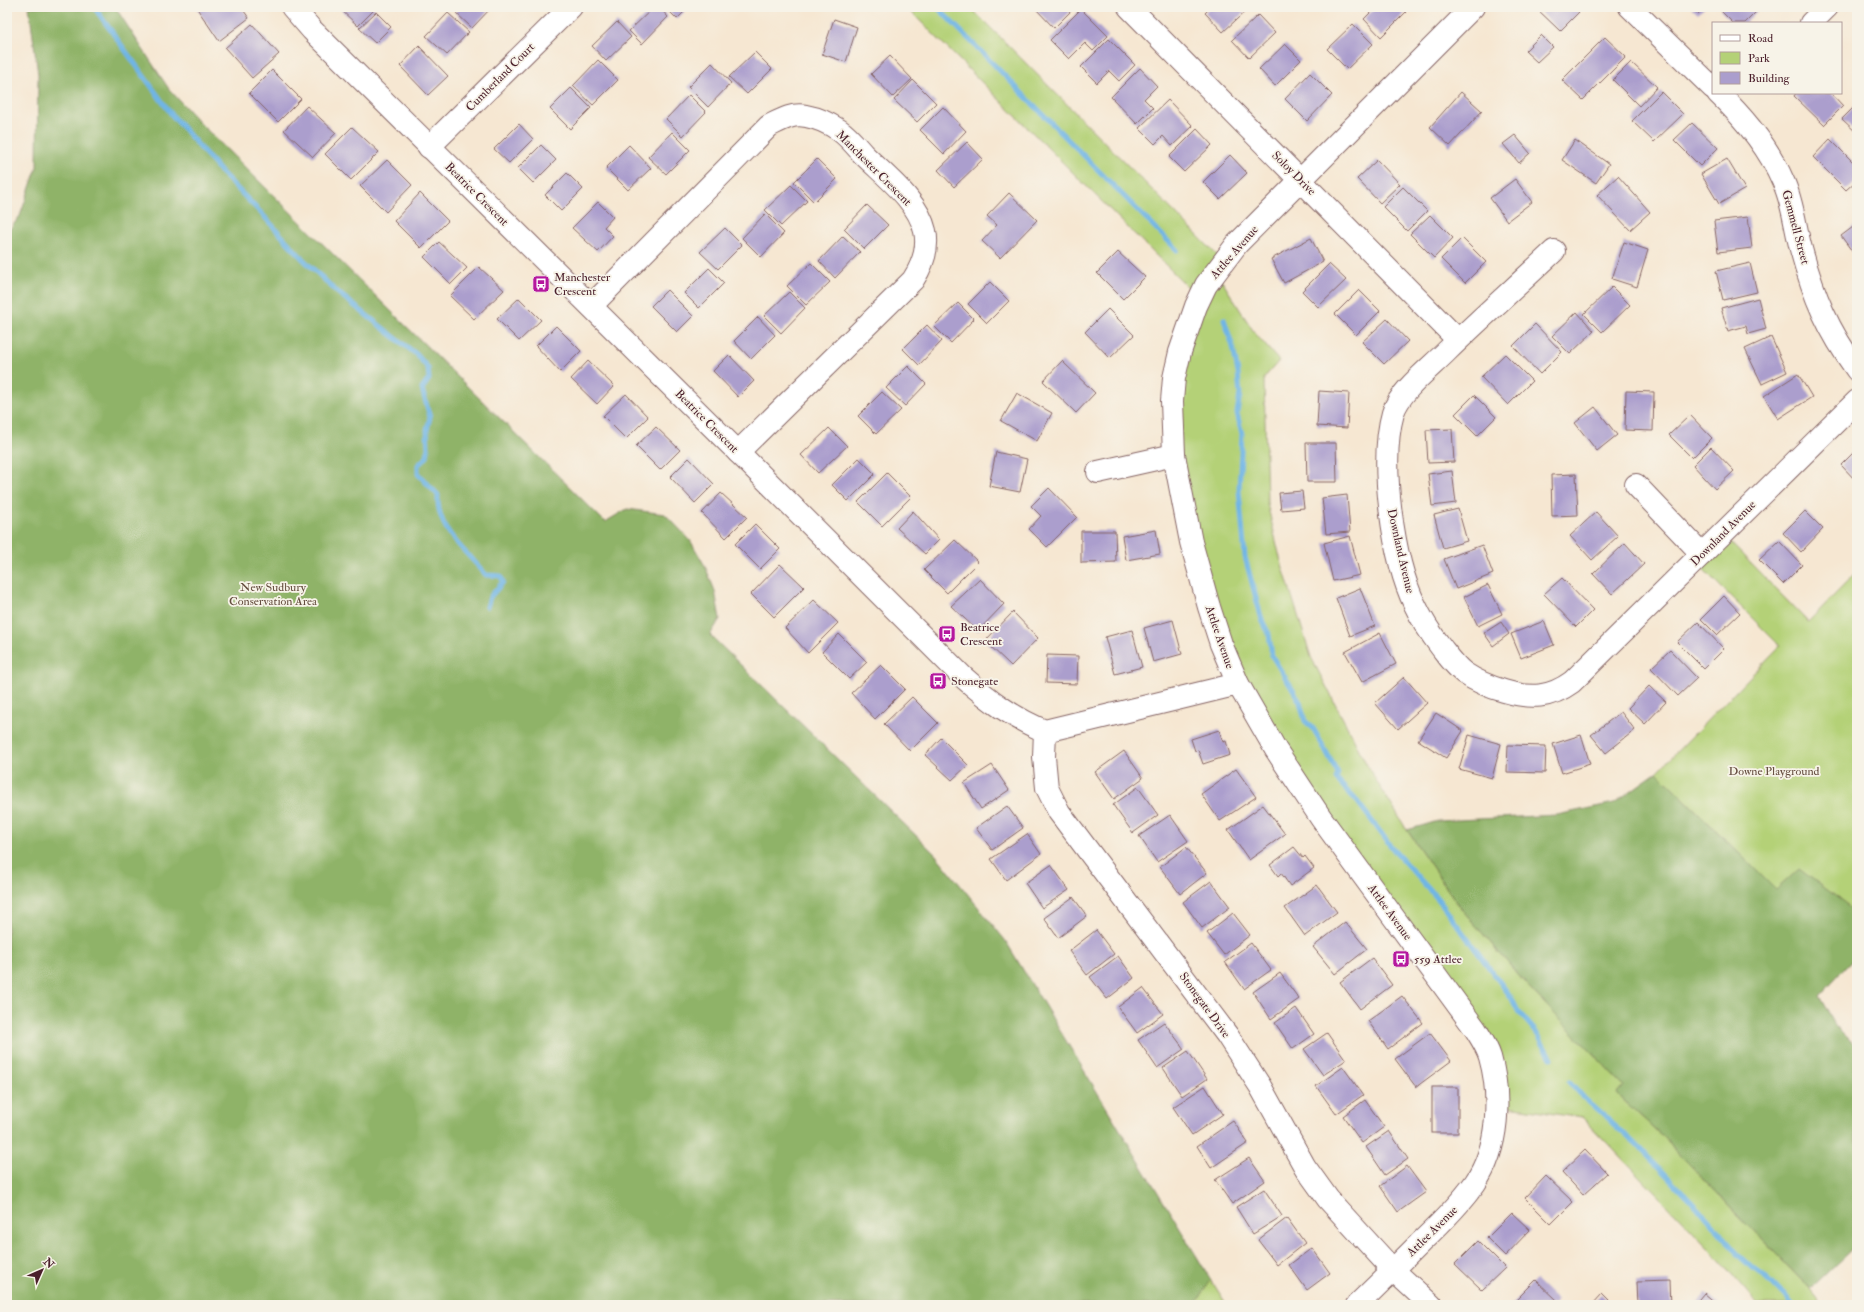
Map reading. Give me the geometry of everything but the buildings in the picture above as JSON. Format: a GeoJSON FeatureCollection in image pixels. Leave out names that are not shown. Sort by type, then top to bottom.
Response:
{"type":"FeatureCollection","features":[{"type":"Feature","properties":{"kind":"street","name":"Beatrice Crescent"},"geometry":{"type":"LineString","coordinates":[[292,7],[312,30],[738,452],[963,678],[1006,712],[1045,731]]}},
{"type":"Feature","properties":{"kind":"street","name":"Cumberland Court"},"geometry":{"type":"LineString","coordinates":[[429,146],[571,7]]}},
{"type":"Feature","properties":{"kind":"street","name":"Soloy Drive"},"geometry":{"type":"LineString","coordinates":[[1129,7],[1302,180],[1458,340]]}},
{"type":"Feature","properties":{"kind":"street","name":"Attlee Avenue"},"geometry":{"type":"LineString","coordinates":[[1357,1305],[1459,1203],[1476,1182],[1488,1158],[1495,1131],[1496,1104],[1490,1057],[1476,1030],[1297,784],[1238,684],[1221,644],[1191,542],[1174,455],[1172,428],[1174,378],[1186,331],[1206,284],[1233,249],[1474,7]]}},
{"type":"Feature","properties":{"kind":"street"},"geometry":{"type":"LineString","coordinates":[[1630,7],[1712,87]]}},
{"type":"Feature","properties":{"kind":"street"},"geometry":{"type":"LineString","coordinates":[[1812,22],[1827,7]]}},
{"type":"Feature","properties":{"kind":"street","name":"Gemmell Street"},"geometry":{"type":"LineString","coordinates":[[1730,97],[1759,139],[1784,182],[1801,248],[1821,311],[1842,348],[1857,370]]}},
{"type":"Feature","properties":{"kind":"street","name":"Manchester Crescent"},"geometry":{"type":"LineString","coordinates":[[591,306],[769,126],[789,116],[805,116],[824,122],[840,130],[906,197],[916,210],[925,231],[926,249],[922,265],[913,280],[738,452]]}},
{"type":"Feature","properties":{"kind":"street","name":"Downland Avenue"},"geometry":{"type":"LineString","coordinates":[[1554,251],[1458,340],[1404,394],[1393,412],[1390,432],[1388,479],[1395,534],[1406,582],[1414,604],[1437,641],[1452,661],[1464,672],[1484,684],[1518,695],[1534,696],[1551,694],[1561,690],[1584,671],[1857,401]]}},
{"type":"Feature","properties":{"kind":"street"},"geometry":{"type":"LineString","coordinates":[[1098,472],[1174,455]]}},
{"type":"Feature","properties":{"kind":"street"},"geometry":{"type":"LineString","coordinates":[[1636,486],[1702,554]]}},
{"type":"Feature","properties":{"kind":"street"},"geometry":{"type":"LineString","coordinates":[[1045,731],[1238,684]]}},
{"type":"Feature","properties":{"kind":"street","name":"Stonegate Drive"},"geometry":{"type":"LineString","coordinates":[[1045,731],[1044,757],[1047,788],[1059,812],[1227,1035],[1260,1086],[1305,1167],[1328,1199],[1393,1270],[1431,1305]]}},
{"type":"Feature","properties":{"kind":"green space","name":"New Sudbury Conservation Area"},"geometry":{"type":"Polygon","coordinates":[[[29,7],[115,7],[169,89],[199,122],[605,522],[627,509],[665,514],[690,540],[705,566],[715,591],[720,619],[710,635],[935,854],[1005,940],[1211,1280],[1195,1305],[7,1305],[7,233],[20,216],[37,167],[38,74],[29,7]]]}},
{"type":"Feature","properties":{"kind":"green space"},"geometry":{"type":"Polygon","coordinates":[[[906,7],[970,7],[1222,260],[1215,270],[1254,332],[1279,361],[1264,378],[1267,503],[1280,558],[1311,657],[1369,769],[1407,830],[1459,906],[1526,984],[1625,1086],[1617,1094],[1660,1134],[1810,1289],[1823,1305],[1758,1305],[1717,1257],[1582,1117],[1495,1104],[1488,1057],[1237,686],[1171,427],[1198,297],[906,7]]]}},
{"type":"Feature","properties":{"kind":"green space","name":"Downe Playground"},"geometry":{"type":"Polygon","coordinates":[[[1721,533],[1808,622],[1857,572],[1857,912],[1849,908],[1776,890],[1657,772],[1780,646],[1694,560],[1721,533]]]}},
{"type":"Feature","properties":{"kind":"green space"},"geometry":{"type":"Polygon","coordinates":[[[1657,772],[1776,890],[1799,869],[1857,912],[1857,955],[1819,996],[1835,1025],[1857,1047],[1857,1244],[1810,1289],[1660,1134],[1617,1094],[1624,1086],[1526,984],[1459,906],[1407,830],[1438,821],[1557,815],[1614,803],[1657,772]]]}},
{"type":"Feature","properties":{"kind":"green space"},"geometry":{"type":"Polygon","coordinates":[[[1211,1280],[1227,1305],[1195,1305],[1211,1280]]]}},
{"type":"Feature","properties":{"kind":"waterway"},"geometry":{"type":"LineString","coordinates":[[94,7],[172,115],[222,173],[303,259],[337,292],[416,354],[428,368],[429,379],[422,389],[430,417],[427,430],[428,449],[427,457],[418,465],[418,474],[438,495],[442,519],[447,530],[461,548],[486,575],[501,576],[503,582],[490,597],[487,607]]}},
{"type":"Feature","properties":{"kind":"waterway"},"geometry":{"type":"LineString","coordinates":[[937,7],[1177,250]]}},
{"type":"Feature","properties":{"kind":"waterway"},"geometry":{"type":"LineString","coordinates":[[1224,319],[1233,347],[1240,394],[1237,413],[1242,434],[1239,490],[1245,557],[1262,620],[1269,634],[1272,656],[1300,702],[1305,721],[1313,728],[1338,773],[1336,779],[1357,801],[1396,853],[1438,899],[1511,997],[1518,1011],[1536,1032],[1551,1058]]}},
{"type":"Feature","properties":{"kind":"waterway"},"geometry":{"type":"LineString","coordinates":[[1569,1081],[1584,1098],[1641,1149],[1702,1212],[1737,1253],[1754,1269],[1768,1279],[1793,1305]]}},
{"type":"Feature","properties":{"kind":"place","name":"Manchester Crescent"},"geometry":{"type":"Point","coordinates":[541,284]}},
{"type":"Feature","properties":{"kind":"place","name":"Beatrice Crescent"},"geometry":{"type":"Point","coordinates":[947,634]}},
{"type":"Feature","properties":{"kind":"place","name":"Stonegate"},"geometry":{"type":"Point","coordinates":[938,681]}},
{"type":"Feature","properties":{"kind":"place","name":"559 Attlee"},"geometry":{"type":"Point","coordinates":[1401,959]}}]}
